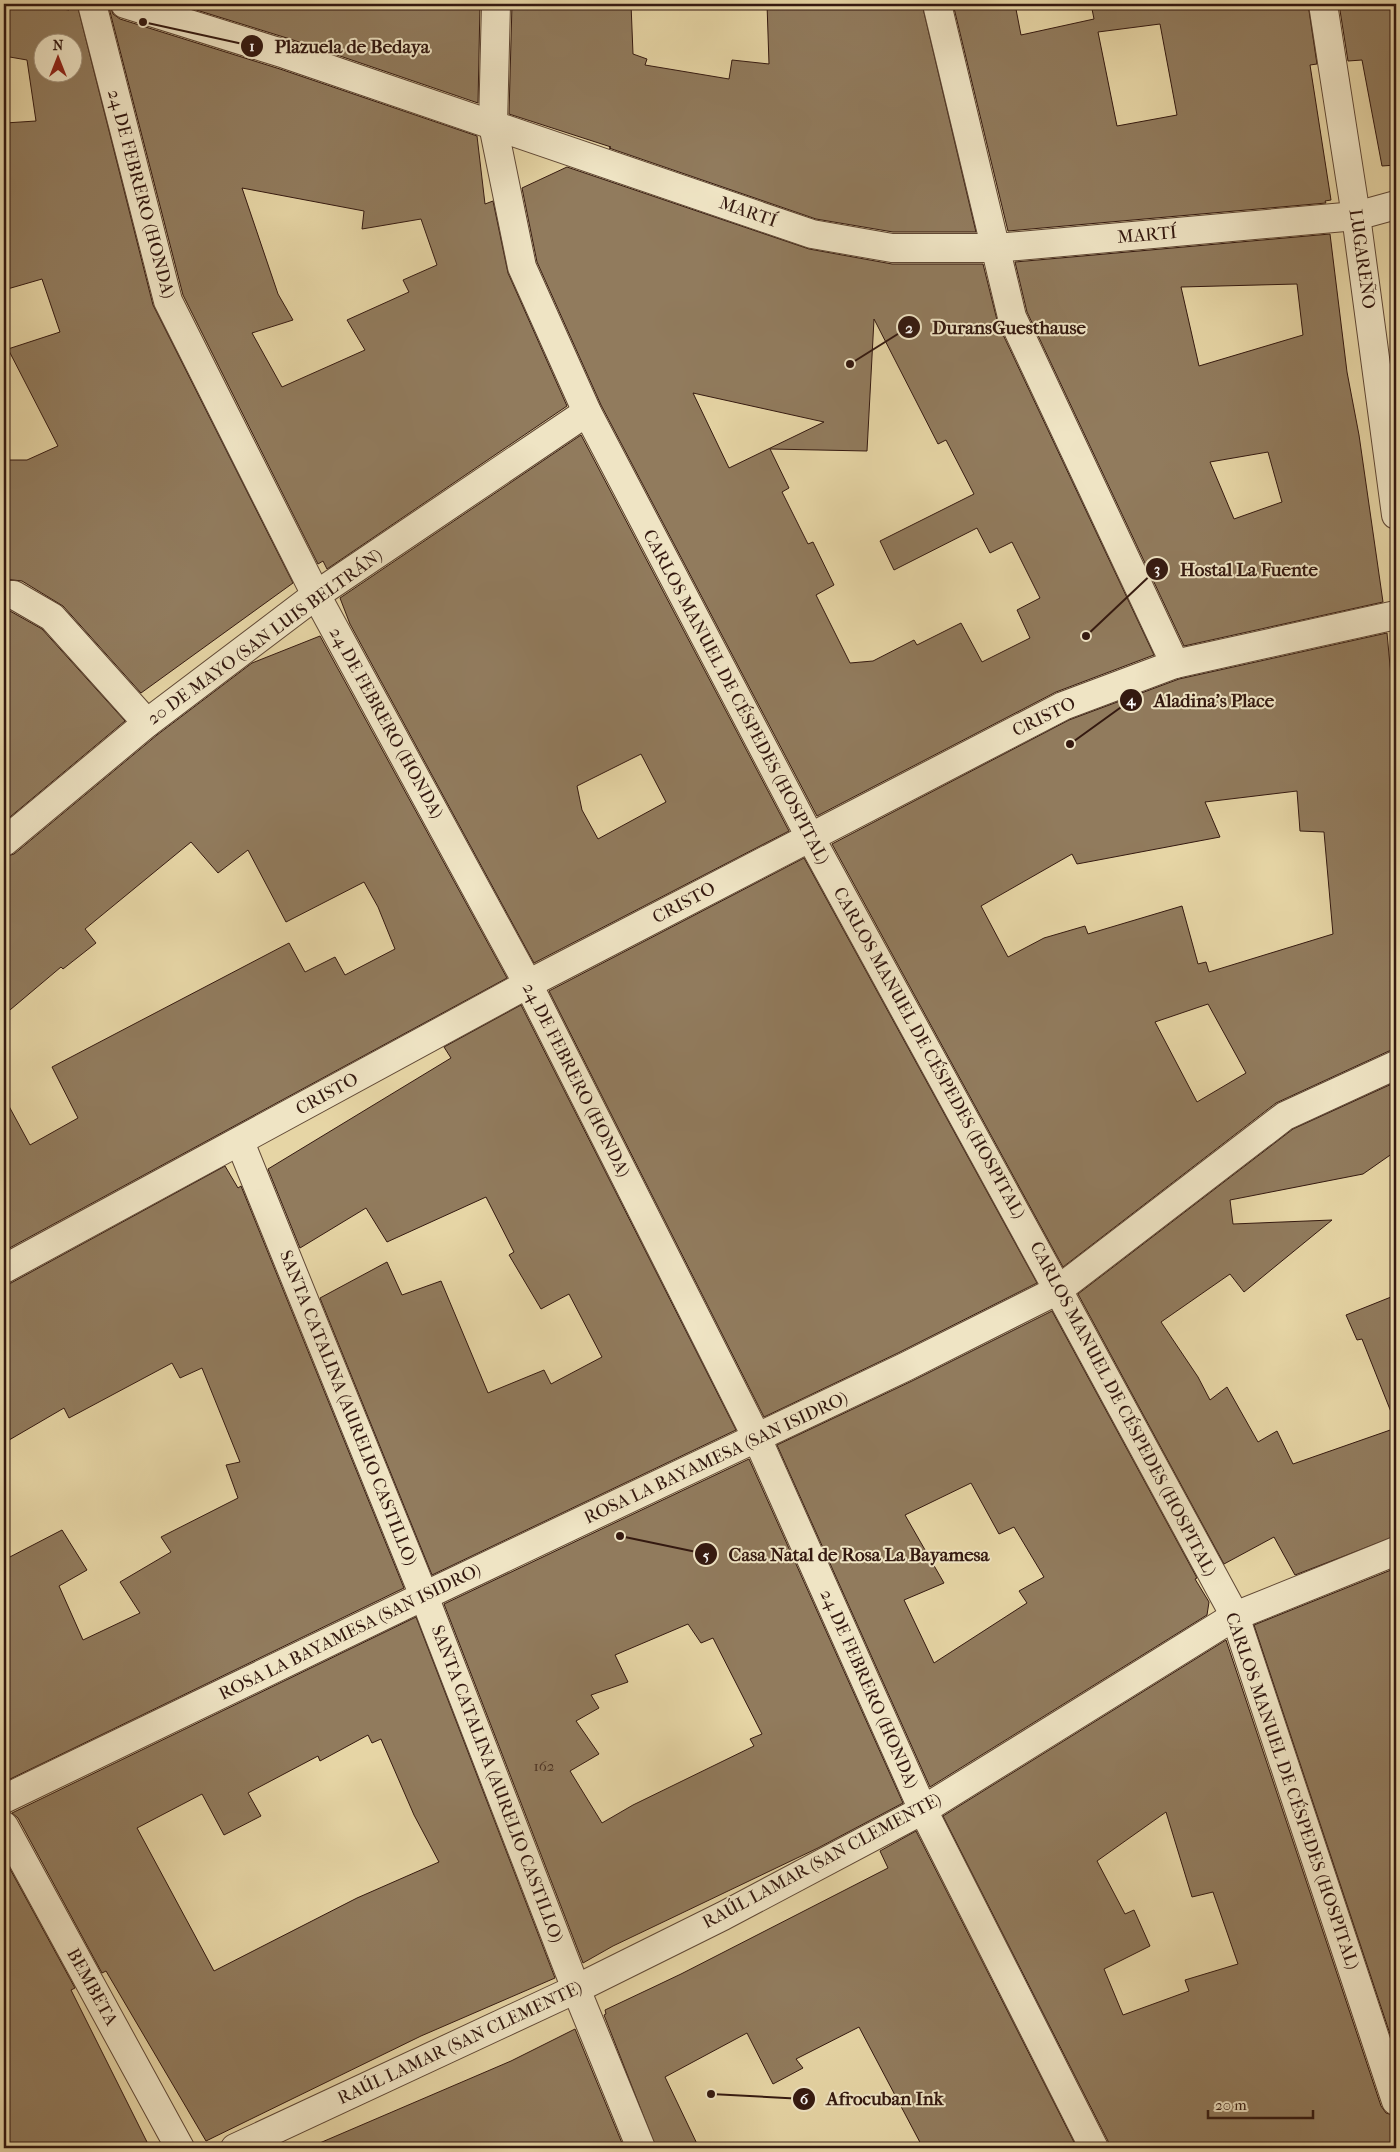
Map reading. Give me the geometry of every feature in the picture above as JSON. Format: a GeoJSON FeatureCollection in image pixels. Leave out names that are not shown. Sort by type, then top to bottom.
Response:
{"type":"FeatureCollection","features":[{"type":"Feature","properties":{"kind":"street","name":"24 DE FEBRERO (HONDA)"},"geometry":{"type":"LineString","coordinates":[[92,4],[168,301],[316,595],[528,984],[757,1438],[922,1810],[1094,2148]]}},
{"type":"Feature","properties":{"kind":"street","name":"MARTÍ"},"geometry":{"type":"LineString","coordinates":[[125,4],[294,57],[812,234],[892,248],[996,248],[1356,216],[1396,205]]}},
{"type":"Feature","properties":{"kind":"street","name":"CARLOS MANUEL DE CÉSPEDES (HOSPITAL)"},"geometry":{"type":"LineString","coordinates":[[496,4],[493,125],[522,267],[587,412],[810,837],[1235,1616],[1396,2101]]}},
{"type":"Feature","properties":{"kind":"street"},"geometry":{"type":"LineString","coordinates":[[937,4],[1012,317],[1175,664]]}},
{"type":"Feature","properties":{"kind":"street","name":"LUGAREÑO"},"geometry":{"type":"LineString","coordinates":[[1323,4],[1356,216],[1396,515]]}},
{"type":"Feature","properties":{"kind":"street","name":"20 DE MAYO (SAN LUIS BELTRÁN)"},"geometry":{"type":"LineString","coordinates":[[4,842],[147,723],[316,595],[587,412]]}},
{"type":"Feature","properties":{"kind":"street"},"geometry":{"type":"LineString","coordinates":[[4,595],[14,595],[52,617],[147,723]]}},
{"type":"Feature","properties":{"kind":"street","name":"CRISTO"},"geometry":{"type":"LineString","coordinates":[[4,1269],[528,984],[1063,706],[1175,664],[1396,615]]}},
{"type":"Feature","properties":{"kind":"street","name":"ROSA LA BAYAMESA (SAN ISIDRO)"},"geometry":{"type":"LineString","coordinates":[[4,1799],[905,1367],[1058,1290],[1285,1116],[1396,1065]]}},
{"type":"Feature","properties":{"kind":"street","name":"SANTA CATALINA (AURELIO CASTILLO)"},"geometry":{"type":"LineString","coordinates":[[240,1142],[424,1596],[576,1989],[641,2148]]}},
{"type":"Feature","properties":{"kind":"street","name":"RAÚL LAMAR (SAN CLEMENTE)"},"geometry":{"type":"LineString","coordinates":[[235,2148],[576,1989],[723,1916],[922,1810],[1235,1616],[1396,1551]]}},
{"type":"Feature","properties":{"kind":"street","name":"BEMBETA"},"geometry":{"type":"LineString","coordinates":[[4,1826],[180,2148]]}},
{"type":"Feature","properties":{"kind":"building"},"geometry":{"type":"Polygon","coordinates":[[[4,4],[30,4],[69,10],[70,4],[77,4],[153,305],[293,583],[141,693],[63,606],[22,581],[4,579],[4,460],[27,460],[58,446],[8,349],[60,332],[42,279],[4,290],[4,189],[9,189],[5,123],[36,121],[27,60],[4,56],[4,4]]]}},
{"type":"Feature","properties":{"kind":"building"},"geometry":{"type":"Polygon","coordinates":[[[108,4],[110,4],[113,14],[120,19],[280,69],[477,136],[485,204],[493,201],[508,273],[567,406],[327,569],[323,561],[318,564],[183,295],[108,4]],[[242,188],[278,294],[293,320],[252,333],[282,387],[365,350],[347,320],[409,292],[403,280],[437,265],[421,219],[362,229],[364,211],[242,188]]]}},
{"type":"Feature","properties":{"kind":"building"},"geometry":{"type":"Polygon","coordinates":[[[177,4],[480,4],[478,103],[290,39],[177,4]]]}},
{"type":"Feature","properties":{"kind":"building"},"geometry":{"type":"Polygon","coordinates":[[[512,4],[631,4],[633,54],[647,59],[645,65],[729,79],[732,60],[769,64],[767,4],[922,4],[976,232],[893,232],[816,219],[609,148],[611,147],[509,114],[512,4]]]}},
{"type":"Feature","properties":{"kind":"building"},"geometry":{"type":"Polygon","coordinates":[[[953,4],[1015,4],[1021,35],[1094,19],[1091,4],[1308,4],[1317,64],[1310,65],[1331,200],[1325,201],[1326,203],[1008,231],[953,4]],[[1160,24],[1098,32],[1117,126],[1177,115],[1160,24]]]}},
{"type":"Feature","properties":{"kind":"building"},"geometry":{"type":"Polygon","coordinates":[[[1339,4],[1396,4],[1396,165],[1382,166],[1362,60],[1348,61],[1339,4]]]}},
{"type":"Feature","properties":{"kind":"building"},"geometry":{"type":"Polygon","coordinates":[[[567,167],[809,249],[892,264],[983,264],[998,324],[1154,655],[1056,692],[817,816],[601,405],[537,262],[522,188],[567,167]],[[874,319],[867,451],[770,449],[789,488],[782,492],[808,544],[813,542],[834,585],[816,595],[850,663],[873,661],[914,640],[917,645],[961,623],[982,662],[1030,638],[1017,610],[1040,598],[1012,542],[990,553],[977,528],[894,570],[880,541],[974,494],[946,440],[938,444],[874,319]],[[693,393],[729,468],[824,422],[693,393]]]}},
{"type":"Feature","properties":{"kind":"building"},"geometry":{"type":"Polygon","coordinates":[[[1330,234],[1347,372],[1359,435],[1383,602],[1184,646],[1027,312],[1015,262],[1330,234]],[[1297,284],[1181,287],[1199,366],[1303,335],[1297,284]],[[1268,452],[1210,462],[1234,519],[1282,502],[1268,452]]]}},
{"type":"Feature","properties":{"kind":"building"},"geometry":{"type":"Polygon","coordinates":[[[581,435],[789,831],[534,963],[350,624],[340,598],[581,435]],[[641,754],[577,786],[582,810],[598,839],[666,802],[641,754]]]}},
{"type":"Feature","properties":{"kind":"building"},"geometry":{"type":"Polygon","coordinates":[[[4,611],[10,611],[42,629],[125,721],[4,822],[4,611]]]}},
{"type":"Feature","properties":{"kind":"building"},"geometry":{"type":"Polygon","coordinates":[[[1387,633],[1396,730],[1396,1050],[1389,1051],[1276,1103],[1063,1267],[832,844],[1069,720],[1179,679],[1387,633]],[[1297,791],[1205,802],[1220,837],[1077,864],[1072,854],[981,906],[1008,957],[1044,938],[1085,926],[1088,934],[1182,906],[1198,964],[1206,962],[1209,972],[1333,934],[1324,832],[1300,831],[1297,791]],[[1208,1004],[1155,1022],[1197,1102],[1246,1073],[1208,1004]]]}},
{"type":"Feature","properties":{"kind":"building"},"geometry":{"type":"Polygon","coordinates":[[[320,636],[507,978],[4,1251],[4,1097],[30,1145],[78,1118],[52,1067],[289,943],[305,972],[335,957],[345,975],[395,949],[378,907],[364,882],[286,922],[248,850],[218,873],[191,842],[85,929],[96,943],[63,969],[61,967],[4,1015],[4,857],[14,854],[157,735],[252,663],[320,636]]]}},
{"type":"Feature","properties":{"kind":"building"},"geometry":{"type":"Polygon","coordinates":[[[804,858],[1037,1283],[898,1353],[764,1417],[549,991],[804,858]]]}},
{"type":"Feature","properties":{"kind":"building"},"geometry":{"type":"Polygon","coordinates":[[[521,1005],[736,1430],[432,1575],[320,1298],[387,1262],[402,1295],[441,1281],[488,1393],[544,1370],[551,1384],[602,1357],[569,1294],[541,1309],[509,1255],[514,1252],[486,1197],[387,1242],[366,1208],[300,1248],[268,1169],[451,1058],[444,1047],[521,1005]]]}},
{"type":"Feature","properties":{"kind":"building"},"geometry":{"type":"Polygon","coordinates":[[[1396,1082],[1396,1151],[1363,1174],[1230,1200],[1233,1224],[1332,1220],[1244,1292],[1230,1274],[1161,1322],[1198,1377],[1210,1400],[1227,1387],[1258,1442],[1277,1431],[1293,1464],[1396,1428],[1396,1536],[1295,1575],[1274,1537],[1224,1564],[1078,1294],[1293,1129],[1396,1082]]]}},
{"type":"Feature","properties":{"kind":"building"},"geometry":{"type":"Polygon","coordinates":[[[225,1166],[238,1188],[241,1186],[404,1588],[4,1782],[4,1560],[62,1530],[87,1570],[59,1586],[83,1640],[140,1613],[120,1582],[171,1552],[161,1537],[238,1498],[226,1465],[240,1462],[202,1368],[180,1378],[172,1363],[69,1418],[64,1408],[4,1443],[4,1285],[11,1283],[225,1166]]]}},
{"type":"Feature","properties":{"kind":"building"},"geometry":{"type":"Polygon","coordinates":[[[1396,1295],[1395,1422],[1362,1339],[1357,1340],[1346,1315],[1396,1295]]]}},
{"type":"Feature","properties":{"kind":"building"},"geometry":{"type":"Polygon","coordinates":[[[1052,1311],[1209,1602],[1207,1615],[930,1787],[777,1445],[912,1381],[1052,1311]],[[971,1483],[905,1515],[944,1583],[904,1600],[934,1663],[1027,1603],[1019,1591],[1044,1577],[1014,1527],[999,1534],[971,1483]]]}},
{"type":"Feature","properties":{"kind":"building"},"geometry":{"type":"Polygon","coordinates":[[[749,1459],[903,1803],[818,1848],[613,1946],[583,1963],[444,1604],[749,1459]],[[688,1624],[615,1655],[628,1682],[591,1695],[599,1708],[576,1721],[599,1754],[570,1771],[602,1823],[633,1805],[754,1746],[750,1739],[762,1734],[713,1638],[701,1643],[688,1624]]]}},
{"type":"Feature","properties":{"kind":"building"},"geometry":{"type":"Polygon","coordinates":[[[1396,1568],[1396,2052],[1254,1625],[1396,1568]]]}},
{"type":"Feature","properties":{"kind":"building"},"geometry":{"type":"Polygon","coordinates":[[[416,1617],[555,1978],[421,2036],[206,2141],[106,1971],[102,1973],[18,1818],[12,1813],[416,1617]],[[368,1735],[320,1761],[318,1756],[248,1793],[261,1816],[224,1835],[202,1794],[137,1828],[214,1971],[357,1898],[439,1862],[414,1815],[381,1739],[372,1743],[368,1735]]]}},
{"type":"Feature","properties":{"kind":"building"},"geometry":{"type":"Polygon","coordinates":[[[1226,1640],[1381,2106],[1386,2113],[1396,2116],[1396,2148],[1110,2148],[943,1816],[1226,1640]],[[1166,1812],[1097,1861],[1125,1914],[1134,1910],[1150,1946],[1104,1969],[1123,2015],[1189,1991],[1185,1980],[1238,1964],[1213,1892],[1192,1897],[1166,1812]]]}},
{"type":"Feature","properties":{"kind":"building"},"geometry":{"type":"Polygon","coordinates":[[[916,1831],[1077,2148],[923,2148],[859,2027],[796,2059],[803,2068],[773,2084],[747,2033],[665,2077],[699,2148],[656,2148],[604,2015],[606,2014],[605,2010],[681,1974],[888,1868],[880,1851],[916,1831]]]}},
{"type":"Feature","properties":{"kind":"building"},"geometry":{"type":"Polygon","coordinates":[[[4,1858],[75,1988],[71,1990],[150,2148],[4,2148],[4,1858]]]}},
{"type":"Feature","properties":{"kind":"building"},"geometry":{"type":"Polygon","coordinates":[[[575,2029],[624,2148],[308,2148],[511,2061],[575,2029]]]}},
{"type":"Feature","properties":{"kind":"place","name":"Plazuela de Bedaya"},"geometry":{"type":"Point","coordinates":[143,22]}},
{"type":"Feature","properties":{"kind":"place","name":"DuransGuesthause"},"geometry":{"type":"Point","coordinates":[850,364]}},
{"type":"Feature","properties":{"kind":"place","name":"Hostal La Fuente"},"geometry":{"type":"Point","coordinates":[1086,636]}},
{"type":"Feature","properties":{"kind":"place","name":"Aladina's Place"},"geometry":{"type":"Point","coordinates":[1070,744]}},
{"type":"Feature","properties":{"kind":"place","name":"Casa Natal de Rosa La Bayamesa"},"geometry":{"type":"Point","coordinates":[620,1536]}},
{"type":"Feature","properties":{"kind":"place","name":"Afrocuban Ink"},"geometry":{"type":"Point","coordinates":[711,2094]}}]}
